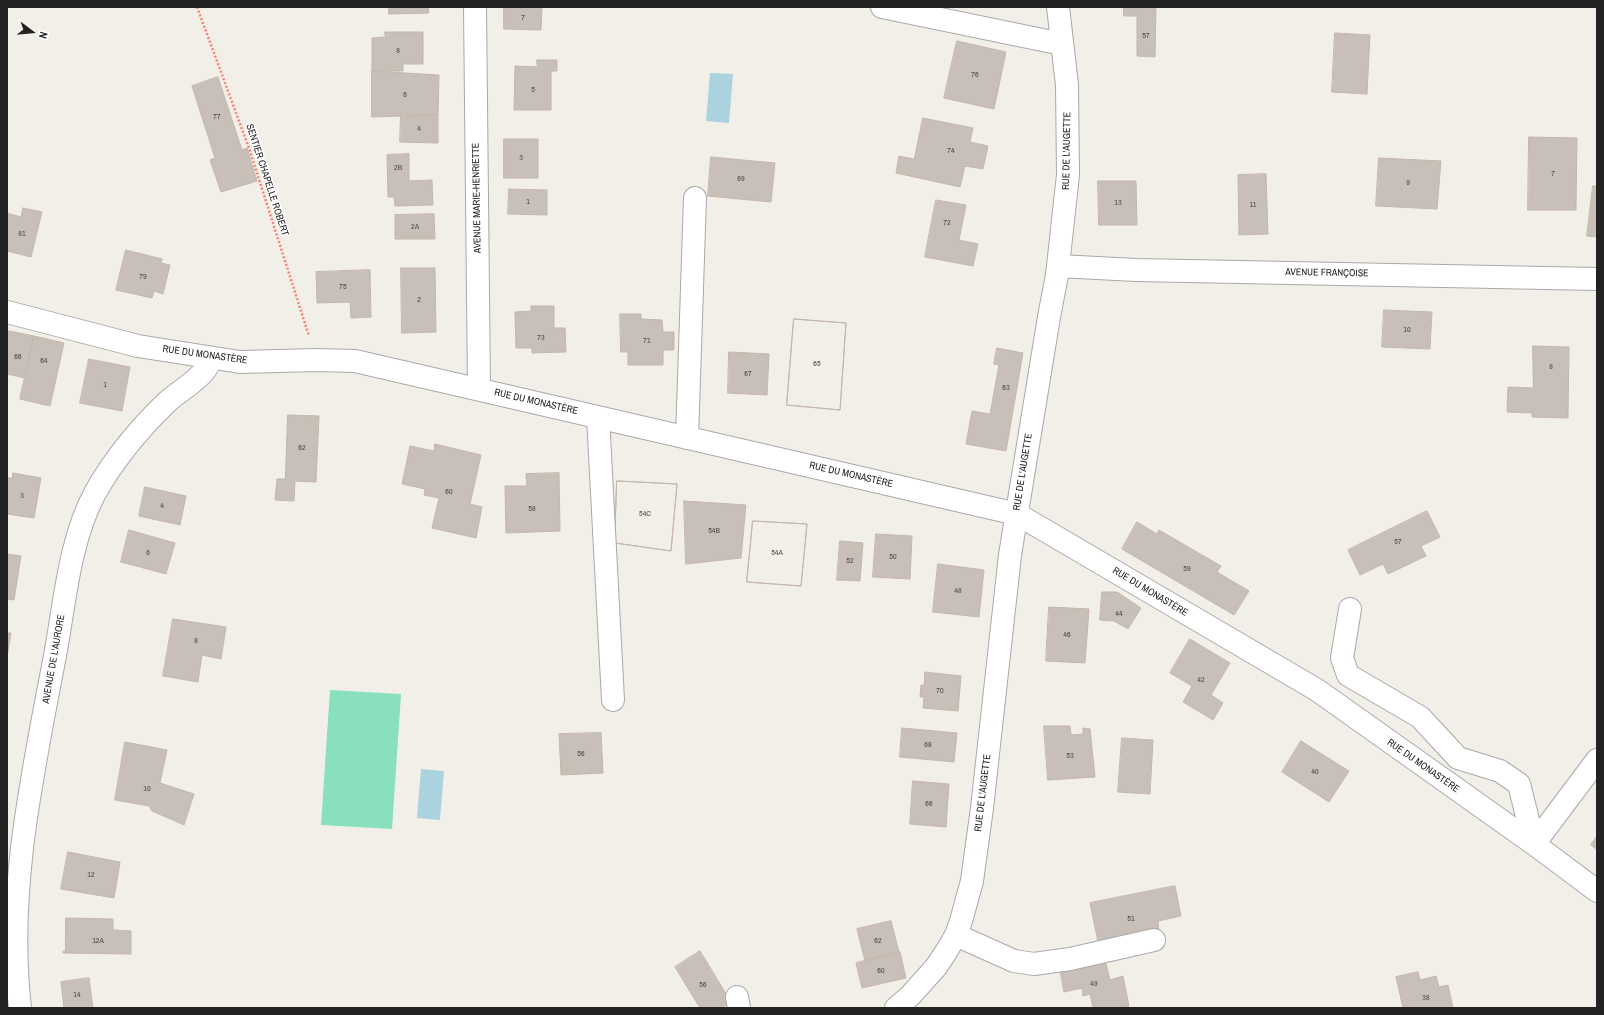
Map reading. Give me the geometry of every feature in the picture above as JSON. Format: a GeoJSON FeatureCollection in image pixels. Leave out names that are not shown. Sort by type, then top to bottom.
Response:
{"type":"FeatureCollection","features":[{"type":"Feature","properties":{"kind":"street","name":"AVENUE MARIE-HENRIETTE"},"geometry":{"type":"LineString","coordinates":[[475,7],[478,389]]}},
{"type":"Feature","properties":{"kind":"street"},"geometry":{"type":"LineString","coordinates":[[882,7],[1062,44]]}},
{"type":"Feature","properties":{"kind":"street","name":"RUE DE L'AUGETTE"},"geometry":{"type":"LineString","coordinates":[[896,1008],[910,996],[936,967],[956,935],[968,901],[972,881],[982,808],[1010,555],[1058,266],[1068,175],[1067,85],[1058,7]]}},
{"type":"Feature","properties":{"kind":"street"},"geometry":{"type":"LineString","coordinates":[[687,438],[696,198]]}},
{"type":"Feature","properties":{"kind":"street","name":"AVENUE FRANÇOISE"},"geometry":{"type":"LineString","coordinates":[[1058,266],[1144,270],[1597,279]]}},
{"type":"Feature","properties":{"kind":"street","name":"RUE DU MONASTÈRE"},"geometry":{"type":"LineString","coordinates":[[7,312],[138,346],[240,362],[317,360],[355,361],[1017,514],[1317,690],[1534,844],[1597,892]]}},
{"type":"Feature","properties":{"kind":"street","name":"AVENUE DE L'AURORE"},"geometry":{"type":"LineString","coordinates":[[20,1008],[16,973],[16,925],[20,868],[37,749],[72,558],[81,525],[94,495],[110,468],[148,420],[170,399],[194,382],[205,370],[212,358]]}},
{"type":"Feature","properties":{"kind":"street"},"geometry":{"type":"LineString","coordinates":[[598,417],[613,700]]}},
{"type":"Feature","properties":{"kind":"street"},"geometry":{"type":"LineString","coordinates":[[1350,609],[1342,658],[1348,675],[1420,717],[1458,758],[1500,771],[1519,784],[1534,844]]}},
{"type":"Feature","properties":{"kind":"street"},"geometry":{"type":"LineString","coordinates":[[1534,844],[1597,760]]}},
{"type":"Feature","properties":{"kind":"street"},"geometry":{"type":"LineString","coordinates":[[956,935],[1014,961],[1034,964],[1070,959],[1154,940]]}},
{"type":"Feature","properties":{"kind":"path","name":"SENTIER CHAPELLE ROBERT"},"geometry":{"type":"LineString","coordinates":[[197,7],[249,148],[317,360]]}},
{"type":"Feature","properties":{"kind":"green space"},"geometry":{"type":"Polygon","coordinates":[[[330,690],[401,694],[392,829],[321,825],[330,690]]]}},
{"type":"Feature","properties":{"kind":"water"},"geometry":{"type":"Polygon","coordinates":[[[710,73],[733,74],[729,123],[706,121],[710,73]]]}},
{"type":"Feature","properties":{"kind":"water"},"geometry":{"type":"Polygon","coordinates":[[[421,769],[444,771],[440,820],[417,818],[421,769]]]}},
{"type":"Feature","properties":{"kind":"building"},"geometry":{"type":"Polygon","coordinates":[[[389,7],[428,7],[429,13],[389,14],[389,7]]]}},
{"type":"Feature","properties":{"kind":"building"},"geometry":{"type":"Polygon","coordinates":[[[504,7],[542,7],[541,30],[504,29],[504,7]]]}},
{"type":"Feature","properties":{"kind":"building"},"geometry":{"type":"Polygon","coordinates":[[[1124,7],[1156,7],[1155,57],[1137,56],[1137,16],[1124,16],[1124,7]]]}},
{"type":"Feature","properties":{"kind":"building"},"geometry":{"type":"Polygon","coordinates":[[[385,32],[423,32],[423,64],[403,64],[403,71],[372,71],[372,38],[385,37],[385,32]]]}},
{"type":"Feature","properties":{"kind":"building"},"geometry":{"type":"Polygon","coordinates":[[[1335,33],[1370,35],[1367,94],[1332,92],[1335,33]]]}},
{"type":"Feature","properties":{"kind":"building"},"geometry":{"type":"Polygon","coordinates":[[[957,41],[1006,52],[994,109],[944,98],[957,41]]]}},
{"type":"Feature","properties":{"kind":"building"},"geometry":{"type":"Polygon","coordinates":[[[537,60],[557,60],[557,71],[551,71],[551,110],[514,110],[515,66],[537,67],[537,60]]]}},
{"type":"Feature","properties":{"kind":"building"},"geometry":{"type":"Polygon","coordinates":[[[372,71],[439,75],[438,115],[372,117],[372,71]]]}},
{"type":"Feature","properties":{"kind":"building"},"geometry":{"type":"Polygon","coordinates":[[[218,77],[242,150],[247,148],[257,181],[221,192],[210,160],[215,158],[192,86],[218,77]]]}},
{"type":"Feature","properties":{"kind":"building"},"geometry":{"type":"Polygon","coordinates":[[[401,115],[438,115],[438,143],[400,142],[401,115]]]}},
{"type":"Feature","properties":{"kind":"building"},"geometry":{"type":"Polygon","coordinates":[[[923,118],[973,128],[970,142],[988,146],[983,169],[965,166],[960,187],[896,173],[899,156],[914,159],[923,118]]]}},
{"type":"Feature","properties":{"kind":"building"},"geometry":{"type":"Polygon","coordinates":[[[1529,137],[1577,138],[1576,210],[1528,210],[1529,137]]]}},
{"type":"Feature","properties":{"kind":"building"},"geometry":{"type":"Polygon","coordinates":[[[504,139],[538,139],[538,178],[504,178],[504,139]]]}},
{"type":"Feature","properties":{"kind":"building"},"geometry":{"type":"Polygon","coordinates":[[[409,154],[409,181],[432,180],[433,205],[395,206],[394,197],[388,197],[387,155],[409,154]]]}},
{"type":"Feature","properties":{"kind":"building"},"geometry":{"type":"Polygon","coordinates":[[[711,157],[775,163],[771,202],[708,196],[711,157]]]}},
{"type":"Feature","properties":{"kind":"building"},"geometry":{"type":"Polygon","coordinates":[[[1379,158],[1441,161],[1437,209],[1376,206],[1379,158]]]}},
{"type":"Feature","properties":{"kind":"building"},"geometry":{"type":"Polygon","coordinates":[[[1266,174],[1268,234],[1239,235],[1238,175],[1266,174]]]}},
{"type":"Feature","properties":{"kind":"building"},"geometry":{"type":"Polygon","coordinates":[[[1098,181],[1136,181],[1137,225],[1099,225],[1098,181]]]}},
{"type":"Feature","properties":{"kind":"building"},"geometry":{"type":"Polygon","coordinates":[[[1593,186],[1597,186],[1597,237],[1587,236],[1593,186]]]}},
{"type":"Feature","properties":{"kind":"building"},"geometry":{"type":"Polygon","coordinates":[[[509,189],[547,190],[547,215],[508,214],[509,189]]]}},
{"type":"Feature","properties":{"kind":"building"},"geometry":{"type":"Polygon","coordinates":[[[936,200],[966,205],[959,240],[978,244],[973,266],[925,257],[936,200]]]}},
{"type":"Feature","properties":{"kind":"building"},"geometry":{"type":"Polygon","coordinates":[[[23,208],[42,212],[31,257],[7,251],[7,213],[21,217],[23,208]]]}},
{"type":"Feature","properties":{"kind":"building"},"geometry":{"type":"Polygon","coordinates":[[[434,214],[435,239],[395,239],[395,215],[434,214]]]}},
{"type":"Feature","properties":{"kind":"building"},"geometry":{"type":"Polygon","coordinates":[[[126,250],[162,259],[161,263],[170,265],[163,294],[154,291],[152,298],[116,290],[126,250]]]}},
{"type":"Feature","properties":{"kind":"building"},"geometry":{"type":"Polygon","coordinates":[[[401,268],[435,268],[436,332],[402,333],[401,268]]]}},
{"type":"Feature","properties":{"kind":"building"},"geometry":{"type":"Polygon","coordinates":[[[370,270],[371,317],[351,318],[350,302],[317,303],[316,272],[370,270]]]}},
{"type":"Feature","properties":{"kind":"building"},"geometry":{"type":"Polygon","coordinates":[[[531,306],[554,306],[554,328],[565,328],[566,352],[532,353],[532,348],[516,348],[515,312],[531,311],[531,306]]]}},
{"type":"Feature","properties":{"kind":"building"},"geometry":{"type":"Polygon","coordinates":[[[1384,310],[1432,312],[1430,349],[1382,347],[1384,310]]]}},
{"type":"Feature","properties":{"kind":"building"},"geometry":{"type":"Polygon","coordinates":[[[620,314],[641,314],[641,319],[662,320],[663,332],[674,332],[674,350],[663,350],[663,365],[628,365],[628,352],[621,352],[620,314]]]}},
{"type":"Feature","properties":{"kind":"building"},"geometry":{"type":"Polygon","coordinates":[[[794,319],[846,323],[840,410],[787,405],[794,319]]]}},
{"type":"Feature","properties":{"kind":"building"},"geometry":{"type":"Polygon","coordinates":[[[794,319],[846,323],[840,410],[787,405],[794,319]]]}},
{"type":"Feature","properties":{"kind":"building"},"geometry":{"type":"Polygon","coordinates":[[[9,331],[34,336],[25,378],[7,374],[7,339],[9,331]]]}},
{"type":"Feature","properties":{"kind":"building"},"geometry":{"type":"Polygon","coordinates":[[[34,336],[64,343],[50,406],[20,399],[34,336]]]}},
{"type":"Feature","properties":{"kind":"building"},"geometry":{"type":"Polygon","coordinates":[[[1533,346],[1569,347],[1568,418],[1532,417],[1532,413],[1507,412],[1508,387],[1533,388],[1533,346]]]}},
{"type":"Feature","properties":{"kind":"building"},"geometry":{"type":"Polygon","coordinates":[[[997,348],[1023,353],[1006,451],[966,444],[972,411],[990,414],[999,365],[994,364],[997,348]]]}},
{"type":"Feature","properties":{"kind":"building"},"geometry":{"type":"Polygon","coordinates":[[[729,352],[769,354],[767,395],[728,393],[729,352]]]}},
{"type":"Feature","properties":{"kind":"building"},"geometry":{"type":"Polygon","coordinates":[[[89,359],[130,367],[122,411],[80,403],[89,359]]]}},
{"type":"Feature","properties":{"kind":"building"},"geometry":{"type":"Polygon","coordinates":[[[288,415],[319,416],[316,482],[295,481],[294,501],[275,500],[277,479],[285,479],[288,415]]]}},
{"type":"Feature","properties":{"kind":"building"},"geometry":{"type":"Polygon","coordinates":[[[435,444],[481,455],[470,504],[482,507],[476,538],[432,528],[439,498],[424,495],[425,489],[402,484],[410,446],[434,451],[435,444]]]}},
{"type":"Feature","properties":{"kind":"building"},"geometry":{"type":"Polygon","coordinates":[[[13,473],[41,478],[34,518],[7,514],[7,478],[12,478],[13,473]]]}},
{"type":"Feature","properties":{"kind":"building"},"geometry":{"type":"Polygon","coordinates":[[[559,473],[560,531],[506,533],[505,486],[527,486],[526,474],[559,473]]]}},
{"type":"Feature","properties":{"kind":"building"},"geometry":{"type":"Polygon","coordinates":[[[617,481],[677,484],[671,551],[615,543],[617,481]]]}},
{"type":"Feature","properties":{"kind":"building"},"geometry":{"type":"Polygon","coordinates":[[[617,481],[677,484],[671,551],[615,543],[617,481]]]}},
{"type":"Feature","properties":{"kind":"building"},"geometry":{"type":"Polygon","coordinates":[[[145,487],[186,496],[180,525],[139,516],[145,487]]]}},
{"type":"Feature","properties":{"kind":"building"},"geometry":{"type":"Polygon","coordinates":[[[684,501],[746,505],[741,558],[686,564],[684,501]]]}},
{"type":"Feature","properties":{"kind":"building"},"geometry":{"type":"Polygon","coordinates":[[[1427,511],[1440,537],[1421,546],[1426,556],[1388,574],[1383,564],[1360,575],[1348,550],[1427,511]]]}},
{"type":"Feature","properties":{"kind":"building"},"geometry":{"type":"Polygon","coordinates":[[[753,521],[807,524],[801,586],[747,582],[753,521]]]}},
{"type":"Feature","properties":{"kind":"building"},"geometry":{"type":"Polygon","coordinates":[[[753,521],[807,524],[801,586],[747,582],[753,521]]]}},
{"type":"Feature","properties":{"kind":"building"},"geometry":{"type":"Polygon","coordinates":[[[1137,522],[1157,534],[1159,530],[1221,566],[1217,572],[1249,591],[1234,615],[1122,549],[1137,522]]]}},
{"type":"Feature","properties":{"kind":"building"},"geometry":{"type":"Polygon","coordinates":[[[129,530],[175,543],[166,574],[121,562],[129,530]]]}},
{"type":"Feature","properties":{"kind":"building"},"geometry":{"type":"Polygon","coordinates":[[[876,534],[912,536],[910,579],[873,577],[876,534]]]}},
{"type":"Feature","properties":{"kind":"building"},"geometry":{"type":"Polygon","coordinates":[[[840,541],[863,543],[860,581],[837,580],[840,541]]]}},
{"type":"Feature","properties":{"kind":"building"},"geometry":{"type":"Polygon","coordinates":[[[7,554],[21,556],[14,600],[7,599],[7,554]]]}},
{"type":"Feature","properties":{"kind":"building"},"geometry":{"type":"Polygon","coordinates":[[[938,564],[984,570],[979,617],[933,612],[938,564]]]}},
{"type":"Feature","properties":{"kind":"building"},"geometry":{"type":"Polygon","coordinates":[[[1102,592],[1117,592],[1141,608],[1128,629],[1114,621],[1100,620],[1102,592]]]}},
{"type":"Feature","properties":{"kind":"building"},"geometry":{"type":"Polygon","coordinates":[[[1049,607],[1089,609],[1085,663],[1046,661],[1049,607]]]}},
{"type":"Feature","properties":{"kind":"building"},"geometry":{"type":"Polygon","coordinates":[[[173,619],[226,627],[221,659],[202,655],[198,682],[163,676],[173,619]]]}},
{"type":"Feature","properties":{"kind":"building"},"geometry":{"type":"Polygon","coordinates":[[[7,633],[11,633],[7,657],[7,633]]]}},
{"type":"Feature","properties":{"kind":"building"},"geometry":{"type":"Polygon","coordinates":[[[1190,639],[1230,663],[1211,695],[1223,703],[1213,720],[1183,702],[1192,686],[1170,673],[1190,639]]]}},
{"type":"Feature","properties":{"kind":"building"},"geometry":{"type":"Polygon","coordinates":[[[925,672],[961,676],[958,711],[923,708],[924,697],[920,697],[921,685],[924,685],[925,672]]]}},
{"type":"Feature","properties":{"kind":"building"},"geometry":{"type":"Polygon","coordinates":[[[1044,726],[1070,726],[1071,735],[1083,734],[1083,728],[1090,729],[1095,777],[1048,780],[1044,726]]]}},
{"type":"Feature","properties":{"kind":"building"},"geometry":{"type":"Polygon","coordinates":[[[902,728],[957,733],[954,762],[900,757],[902,728]]]}},
{"type":"Feature","properties":{"kind":"building"},"geometry":{"type":"Polygon","coordinates":[[[601,733],[603,773],[561,775],[559,734],[601,733]]]}},
{"type":"Feature","properties":{"kind":"building"},"geometry":{"type":"Polygon","coordinates":[[[1122,738],[1153,740],[1150,794],[1118,792],[1122,738]]]}},
{"type":"Feature","properties":{"kind":"building"},"geometry":{"type":"Polygon","coordinates":[[[1301,741],[1349,771],[1329,802],[1282,772],[1301,741]]]}},
{"type":"Feature","properties":{"kind":"building"},"geometry":{"type":"Polygon","coordinates":[[[125,742],[167,750],[160,783],[194,794],[184,825],[152,811],[149,806],[115,800],[125,742]]]}},
{"type":"Feature","properties":{"kind":"building"},"geometry":{"type":"Polygon","coordinates":[[[913,781],[949,784],[946,827],[910,824],[913,781]]]}},
{"type":"Feature","properties":{"kind":"building"},"geometry":{"type":"Polygon","coordinates":[[[1597,836],[1597,850],[1591,845],[1597,836]]]}},
{"type":"Feature","properties":{"kind":"building"},"geometry":{"type":"Polygon","coordinates":[[[68,852],[120,862],[114,898],[61,889],[68,852]]]}},
{"type":"Feature","properties":{"kind":"building"},"geometry":{"type":"Polygon","coordinates":[[[1175,886],[1181,916],[1158,921],[1159,934],[1099,947],[1090,903],[1175,886]]]}},
{"type":"Feature","properties":{"kind":"building"},"geometry":{"type":"Polygon","coordinates":[[[66,918],[113,919],[113,930],[131,931],[131,954],[63,953],[63,951],[65,951],[66,918]]]}},
{"type":"Feature","properties":{"kind":"building"},"geometry":{"type":"Polygon","coordinates":[[[891,921],[899,952],[865,961],[857,929],[891,921]]]}},
{"type":"Feature","properties":{"kind":"building"},"geometry":{"type":"Polygon","coordinates":[[[700,951],[731,1002],[721,1008],[700,1008],[675,967],[700,951]]]}},
{"type":"Feature","properties":{"kind":"building"},"geometry":{"type":"Polygon","coordinates":[[[900,952],[906,978],[862,988],[856,963],[900,952]]]}},
{"type":"Feature","properties":{"kind":"building"},"geometry":{"type":"Polygon","coordinates":[[[1105,960],[1110,980],[1123,976],[1129,1006],[1120,1008],[1093,1008],[1090,994],[1083,996],[1082,988],[1064,992],[1060,970],[1105,960]]]}},
{"type":"Feature","properties":{"kind":"building"},"geometry":{"type":"Polygon","coordinates":[[[1418,972],[1420,980],[1436,976],[1439,987],[1448,985],[1453,1008],[1403,1008],[1396,977],[1418,972]]]}},
{"type":"Feature","properties":{"kind":"building"},"geometry":{"type":"Polygon","coordinates":[[[89,978],[93,1008],[64,1008],[61,982],[89,978]]]}}]}
